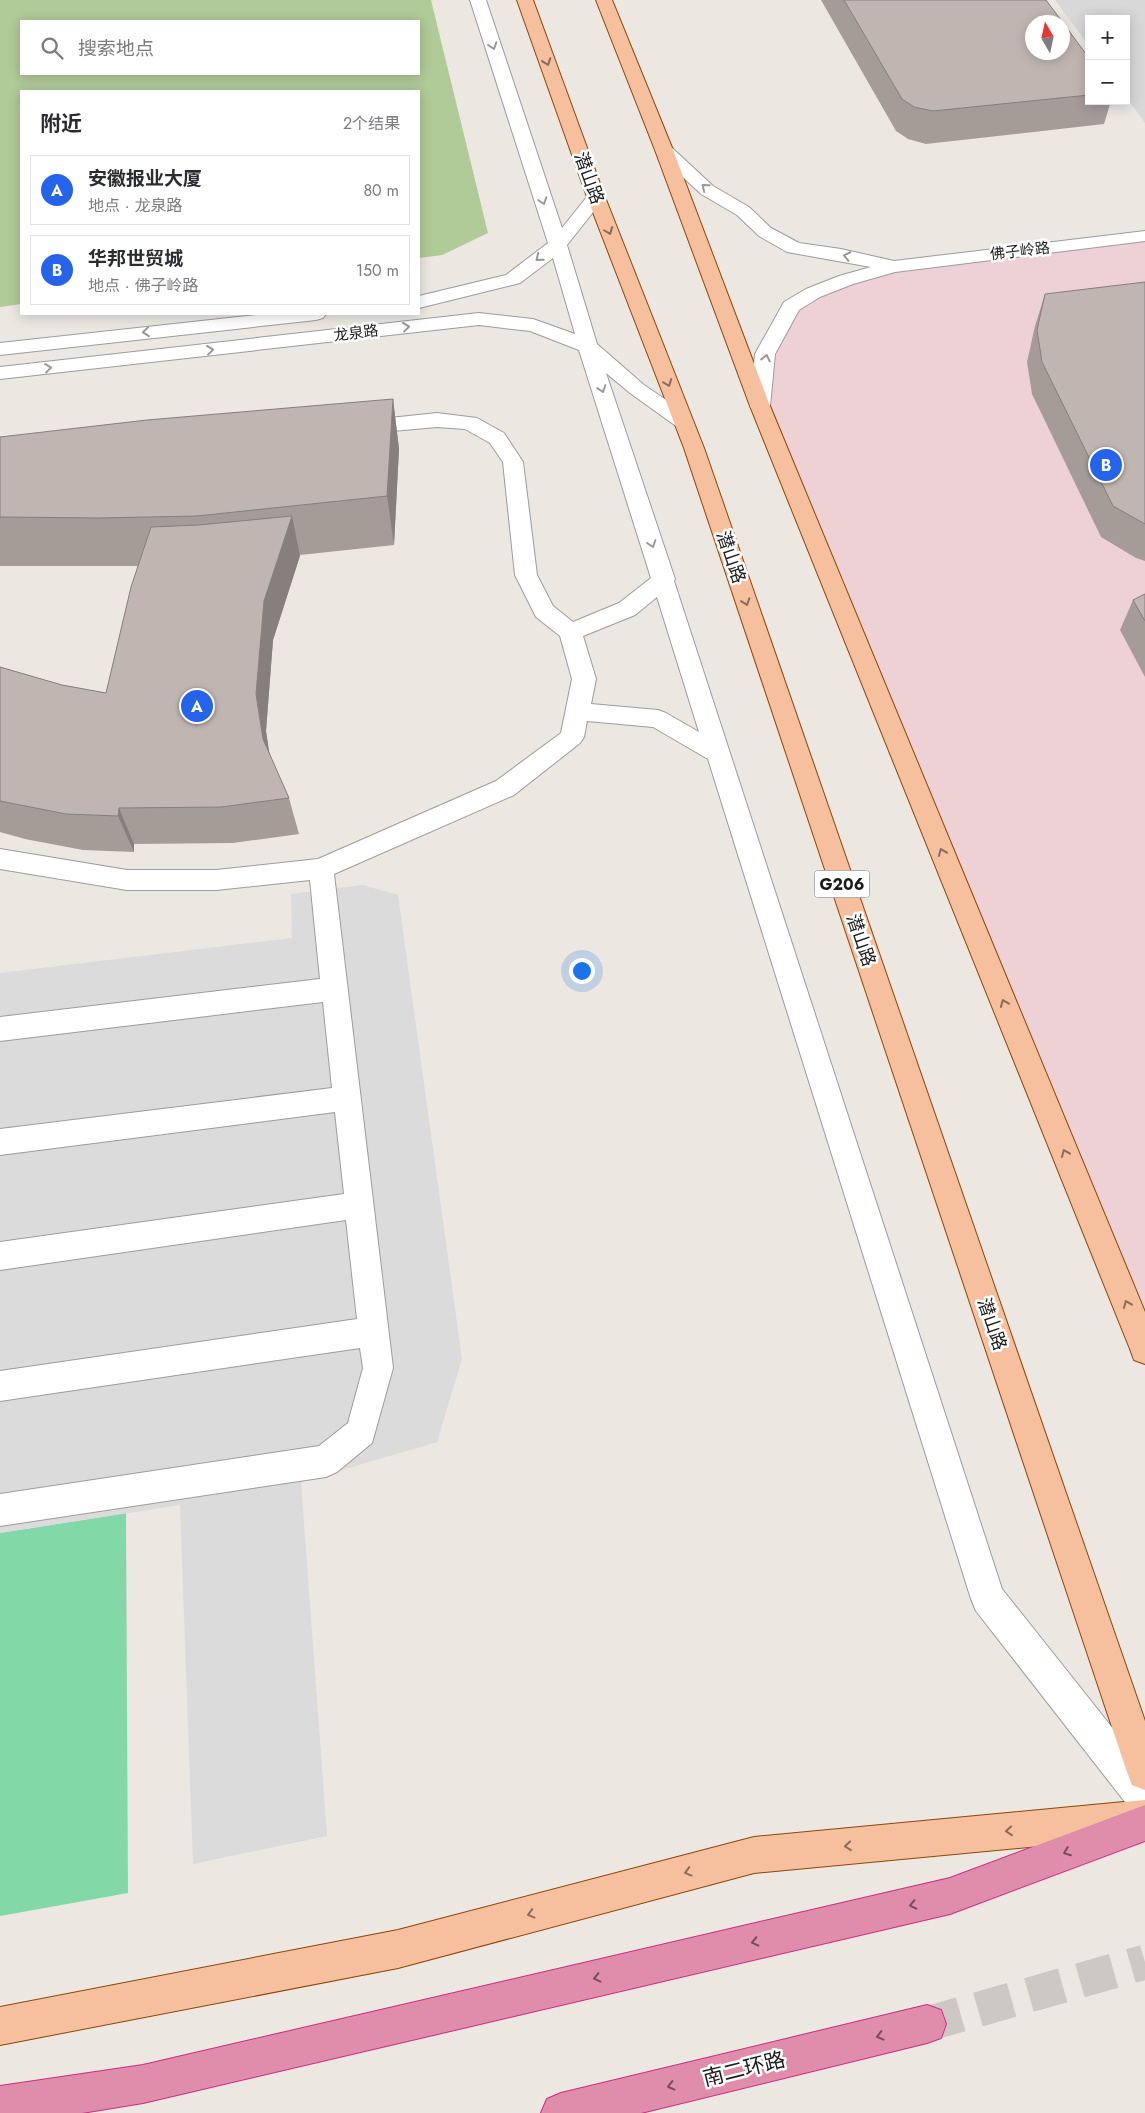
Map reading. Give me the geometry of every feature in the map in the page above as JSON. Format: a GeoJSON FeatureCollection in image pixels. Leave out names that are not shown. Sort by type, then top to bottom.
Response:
{"type":"FeatureCollection","features":[{"type":"Feature","properties":{"kind":"highway"},"geometry":{"type":"LineString","coordinates":[[0,2106],[143,2084],[950,1896],[1145,1823]]}},
{"type":"Feature","properties":{"kind":"highway","name":"南二环路"},"geometry":{"type":"LineString","coordinates":[[561,2113],[927,2024]]}},
{"type":"Feature","properties":{"kind":"main road","name":"潜山路"},"geometry":{"type":"LineString","coordinates":[[525,0],[596,197],[683,421],[1145,1772]]}},
{"type":"Feature","properties":{"kind":"main road"},"geometry":{"type":"LineString","coordinates":[[604,0],[664,150],[760,406],[1145,1349]]}},
{"type":"Feature","properties":{"kind":"main road"},"geometry":{"type":"LineString","coordinates":[[0,2026],[398,1949],[754,1855],[1145,1818]]}},
{"type":"Feature","properties":{"kind":"street"},"geometry":{"type":"LineString","coordinates":[[478,0],[558,245],[588,346],[988,1599],[1145,1798]]}},
{"type":"Feature","properties":{"kind":"street"},"geometry":{"type":"LineString","coordinates":[[664,150],[707,190],[743,211],[765,232],[794,248],[894,266]]}},
{"type":"Feature","properties":{"kind":"street"},"geometry":{"type":"LineString","coordinates":[[420,302],[514,279],[558,245],[596,197]]}},
{"type":"Feature","properties":{"kind":"street","name":"佛子岭路"},"geometry":{"type":"LineString","coordinates":[[894,266],[1145,236]]}},
{"type":"Feature","properties":{"kind":"street"},"geometry":{"type":"LineString","coordinates":[[760,406],[765,354],[791,306],[813,293],[846,280],[894,266]]}},
{"type":"Feature","properties":{"kind":"street","name":"龙泉路"},"geometry":{"type":"LineString","coordinates":[[0,348],[307,315]]}},
{"type":"Feature","properties":{"kind":"street","name":"龙泉路"},"geometry":{"type":"LineString","coordinates":[[0,374],[479,319],[534,325],[588,346],[637,389],[683,421]]}},
{"type":"Feature","properties":{"kind":"street"},"geometry":{"type":"LineString","coordinates":[[0,859],[127,880],[216,880],[321,869],[505,788],[572,737],[584,679],[570,632],[544,611],[526,575],[513,462],[497,438],[470,423],[437,420],[344,429]]}},
{"type":"Feature","properties":{"kind":"street"},"geometry":{"type":"LineString","coordinates":[[570,632],[627,609],[664,580]]}},
{"type":"Feature","properties":{"kind":"street"},"geometry":{"type":"LineString","coordinates":[[577,711],[658,719],[720,755]]}},
{"type":"Feature","properties":{"kind":"street"},"geometry":{"type":"LineString","coordinates":[[0,1510],[326,1461],[361,1432],[378,1368],[321,869]]}},
{"type":"Feature","properties":{"kind":"street"},"geometry":{"type":"LineString","coordinates":[[0,1029],[335,989]]}},
{"type":"Feature","properties":{"kind":"street"},"geometry":{"type":"LineString","coordinates":[[0,1142],[347,1098]]}},
{"type":"Feature","properties":{"kind":"street"},"geometry":{"type":"LineString","coordinates":[[0,1256],[359,1206]]}},
{"type":"Feature","properties":{"kind":"street"},"geometry":{"type":"LineString","coordinates":[[0,1386],[374,1331]]}},
{"type":"Feature","properties":{"kind":"shaded area"},"geometry":{"type":"Polygon","coordinates":[[[1055,0],[1145,0],[1145,123],[1130,102],[1130,15],[1085,15],[1085,41],[1070,20],[1070,15],[1066,15],[1055,0]]]}},
{"type":"Feature","properties":{"kind":"shaded area"},"geometry":{"type":"Polygon","coordinates":[[[1145,236],[1145,1349],[760,406],[765,354],[791,306],[894,267],[1145,236]]]}},
{"type":"Feature","properties":{"kind":"shaded area"},"geometry":{"type":"Polygon","coordinates":[[[363,885],[398,895],[462,1359],[437,1442],[301,1482],[327,1836],[193,1864],[180,1505],[0,1533],[0,973],[292,938],[291,894],[363,885]]]}},
{"type":"Feature","properties":{"kind":"green space"},"geometry":{"type":"Polygon","coordinates":[[[0,0],[431,0],[488,233],[442,255],[420,258],[420,90],[20,90],[20,304],[0,307],[0,0]]]}},
{"type":"Feature","properties":{"kind":"green space"},"geometry":{"type":"Polygon","coordinates":[[[126,1513],[128,1893],[0,1916],[0,1533],[126,1513]]]}},
{"type":"Feature","properties":{"kind":"building"},"geometry":{"type":"Polygon","coordinates":[[[844,0],[1046,0],[1057,15],[1025,15],[1025,60],[1070,60],[1070,32],[1085,53],[1085,95],[933,111],[914,107],[902,99],[844,0]]]}},
{"type":"Feature","properties":{"kind":"building"},"geometry":{"type":"Polygon","coordinates":[[[1145,282],[1145,524],[1113,506],[1042,362],[1037,330],[1045,294],[1145,282]]]}},
{"type":"Feature","properties":{"kind":"building"},"geometry":{"type":"Polygon","coordinates":[[[393,399],[387,496],[197,516],[0,517],[0,437],[147,420],[393,399]]]}},
{"type":"Feature","properties":{"kind":"building"},"geometry":{"type":"Polygon","coordinates":[[[292,516],[264,601],[256,694],[263,739],[289,798],[221,807],[119,808],[118,816],[66,814],[0,801],[0,667],[62,685],[106,693],[131,587],[151,527],[199,525],[292,516]]]}},
{"type":"Feature","properties":{"kind":"building"},"geometry":{"type":"Polygon","coordinates":[[[1145,594],[1145,621],[1133,600],[1145,594]]]}},
{"type":"Feature","properties":{"kind":"tunnel"},"geometry":{"type":"LineString","coordinates":[[927,2024],[1145,1962]]}},
{"type":"Feature","properties":{"kind":"place","name":"华邦世贸城"},"geometry":{"type":"Point","coordinates":[1106,465]}},
{"type":"Feature","properties":{"kind":"place","name":"安徽报业大厦"},"geometry":{"type":"Point","coordinates":[197,706]}}]}
